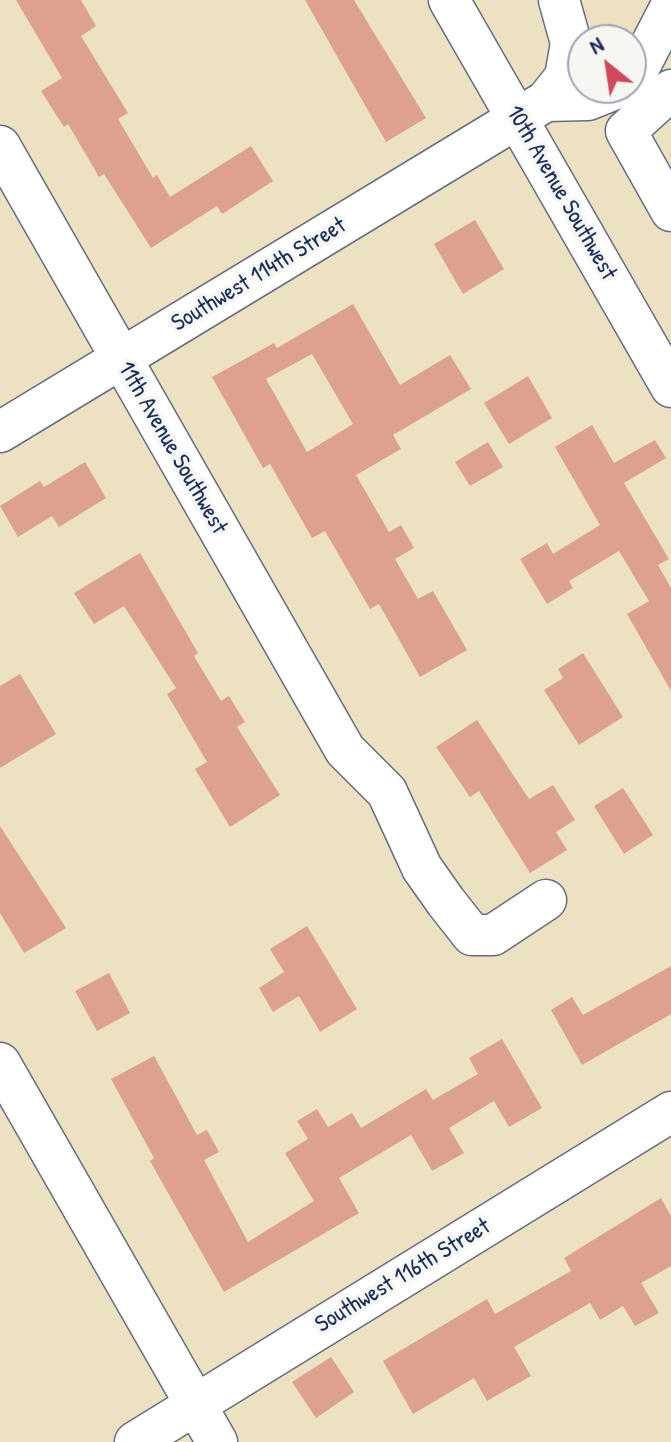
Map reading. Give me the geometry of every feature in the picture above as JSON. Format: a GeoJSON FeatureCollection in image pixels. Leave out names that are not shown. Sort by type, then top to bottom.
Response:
{"type":"FeatureCollection","features":[{"type":"Feature","properties":{"kind":"street","name":"10th Avenue Southwest"},"geometry":{"type":"LineString","coordinates":[[449,0],[532,110],[671,387]]}},
{"type":"Feature","properties":{"kind":"street"},"geometry":{"type":"LineString","coordinates":[[532,110],[565,77],[571,43],[559,0]]}},
{"type":"Feature","properties":{"kind":"street"},"geometry":{"type":"LineString","coordinates":[[647,52],[671,6]]}},
{"type":"Feature","properties":{"kind":"street"},"geometry":{"type":"LineString","coordinates":[[671,90],[626,131],[671,211]]}},
{"type":"Feature","properties":{"kind":"street"},"geometry":{"type":"LineString","coordinates":[[532,110],[567,104]]}},
{"type":"Feature","properties":{"kind":"street","name":"Southwest 114th Street"},"geometry":{"type":"LineString","coordinates":[[0,432],[532,110]]}},
{"type":"Feature","properties":{"kind":"street","name":"11th Avenue Southwest"},"geometry":{"type":"LineString","coordinates":[[0,146],[345,750],[387,792],[422,868],[472,935],[493,935],[546,900]]}},
{"type":"Feature","properties":{"kind":"street"},"geometry":{"type":"LineString","coordinates":[[0,1063],[217,1442]]}},
{"type":"Feature","properties":{"kind":"street","name":"Southwest 116th Street"},"geometry":{"type":"LineString","coordinates":[[135,1442],[671,1112]]}},
{"type":"Feature","properties":{"kind":"building"},"geometry":{"type":"Polygon","coordinates":[[[16,0],[81,0],[96,26],[81,36],[128,113],[118,119],[153,178],[157,175],[170,197],[251,146],[273,181],[222,214],[217,206],[151,248],[104,174],[99,177],[68,124],[64,127],[41,91],[62,78],[16,0]]]}},
{"type":"Feature","properties":{"kind":"building"},"geometry":{"type":"Polygon","coordinates":[[[305,0],[354,0],[426,118],[386,142],[305,0]]]}},
{"type":"Feature","properties":{"kind":"building"},"geometry":{"type":"Polygon","coordinates":[[[475,220],[504,269],[463,294],[434,244],[475,220]]]}},
{"type":"Feature","properties":{"kind":"building"},"geometry":{"type":"Polygon","coordinates":[[[353,304],[400,385],[450,355],[471,389],[393,435],[401,449],[356,475],[389,532],[401,525],[414,548],[395,559],[418,599],[433,591],[467,650],[420,677],[379,604],[370,609],[325,531],[312,538],[270,464],[263,468],[212,377],[274,343],[277,348],[353,304]],[[312,354],[266,379],[307,452],[353,424],[312,354]]]}},
{"type":"Feature","properties":{"kind":"building"},"geometry":{"type":"Polygon","coordinates":[[[528,376],[552,418],[509,444],[484,403],[528,376]]]}},
{"type":"Feature","properties":{"kind":"building"},"geometry":{"type":"Polygon","coordinates":[[[592,425],[614,463],[655,440],[666,458],[624,483],[669,559],[658,565],[671,588],[671,691],[627,614],[649,601],[619,551],[569,581],[573,588],[547,604],[520,559],[547,543],[553,554],[600,525],[555,447],[592,425]]]}},
{"type":"Feature","properties":{"kind":"building"},"geometry":{"type":"Polygon","coordinates":[[[488,442],[503,467],[470,486],[455,462],[488,442]]]}},
{"type":"Feature","properties":{"kind":"building"},"geometry":{"type":"Polygon","coordinates":[[[85,462],[106,498],[59,527],[52,516],[18,537],[0,506],[40,481],[44,487],[85,462]]]}},
{"type":"Feature","properties":{"kind":"building"},"geometry":{"type":"Polygon","coordinates":[[[140,553],[198,653],[194,656],[221,701],[229,696],[245,722],[237,727],[280,795],[230,827],[195,769],[207,762],[167,694],[176,688],[124,606],[94,624],[74,593],[140,553]]]}},
{"type":"Feature","properties":{"kind":"building"},"geometry":{"type":"Polygon","coordinates":[[[583,653],[623,717],[579,745],[544,690],[563,678],[558,669],[583,653]]]}},
{"type":"Feature","properties":{"kind":"building"},"geometry":{"type":"Polygon","coordinates":[[[20,674],[56,734],[0,768],[0,686],[20,674]]]}},
{"type":"Feature","properties":{"kind":"building"},"geometry":{"type":"Polygon","coordinates":[[[477,720],[529,799],[553,785],[575,820],[556,832],[567,850],[530,873],[479,791],[470,797],[436,747],[477,720]]]}},
{"type":"Feature","properties":{"kind":"building"},"geometry":{"type":"Polygon","coordinates":[[[623,788],[653,835],[624,854],[594,806],[623,788]]]}},
{"type":"Feature","properties":{"kind":"building"},"geometry":{"type":"Polygon","coordinates":[[[0,826],[66,928],[24,953],[0,913],[0,826]]]}},
{"type":"Feature","properties":{"kind":"building"},"geometry":{"type":"Polygon","coordinates":[[[307,926],[357,1009],[320,1032],[299,996],[273,1012],[259,988],[284,972],[270,949],[307,926]]]}},
{"type":"Feature","properties":{"kind":"building"},"geometry":{"type":"Polygon","coordinates":[[[671,966],[671,1014],[582,1065],[551,1010],[572,997],[583,1015],[671,966]]]}},
{"type":"Feature","properties":{"kind":"building"},"geometry":{"type":"Polygon","coordinates":[[[109,973],[130,1013],[97,1031],[75,991],[109,973]]]}},
{"type":"Feature","properties":{"kind":"building"},"geometry":{"type":"Polygon","coordinates":[[[502,1039],[542,1108],[509,1127],[494,1101],[449,1128],[464,1153],[432,1171],[411,1135],[339,1178],[359,1213],[224,1292],[150,1161],[154,1158],[111,1079],[154,1056],[197,1135],[207,1130],[219,1152],[204,1160],[248,1242],[314,1201],[285,1153],[308,1139],[297,1121],[317,1109],[328,1127],[352,1113],[361,1128],[426,1089],[433,1100],[478,1074],[469,1058],[502,1039]]]}},
{"type":"Feature","properties":{"kind":"building"},"geometry":{"type":"Polygon","coordinates":[[[661,1198],[671,1216],[671,1266],[641,1283],[659,1313],[635,1326],[623,1306],[600,1320],[590,1303],[514,1347],[531,1376],[487,1401],[474,1378],[413,1414],[383,1361],[487,1299],[495,1314],[571,1271],[564,1258],[661,1198]]]}},
{"type":"Feature","properties":{"kind":"building"},"geometry":{"type":"Polygon","coordinates":[[[331,1357],[354,1392],[316,1418],[292,1382],[331,1357]]]}}]}
